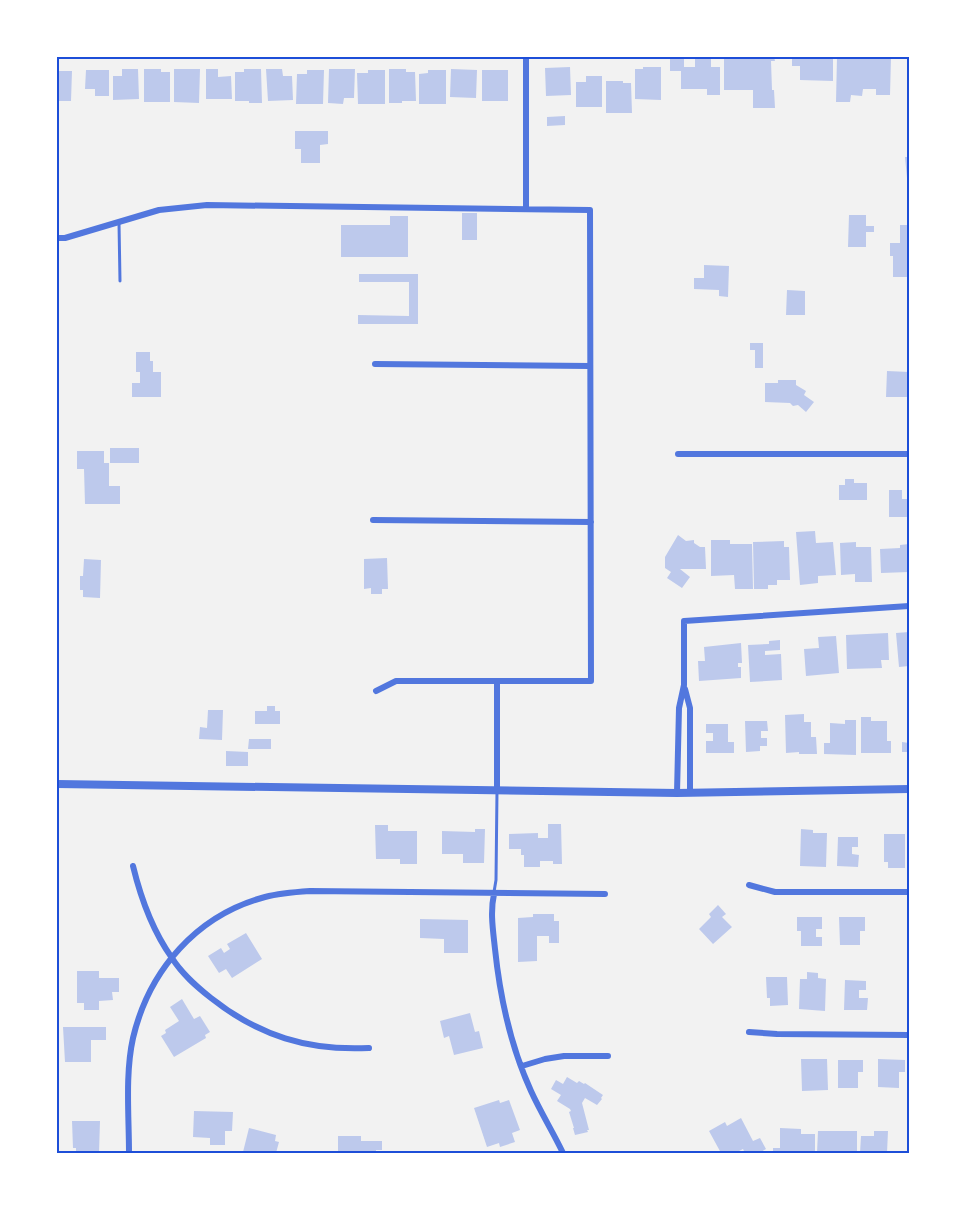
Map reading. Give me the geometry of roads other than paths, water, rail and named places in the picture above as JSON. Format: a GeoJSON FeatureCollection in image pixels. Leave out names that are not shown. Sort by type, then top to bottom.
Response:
{"type":"FeatureCollection","features":[{"type":"Feature","properties":{"kind":"street"},"geometry":{"type":"LineString","coordinates":[[526,57],[526,209]]}},
{"type":"Feature","properties":{"kind":"street"},"geometry":{"type":"LineString","coordinates":[[57,238],[65,238],[159,210],[207,205],[590,210],[591,681],[396,681],[376,691]]}},
{"type":"Feature","properties":{"kind":"street"},"geometry":{"type":"LineString","coordinates":[[375,364],[590,366]]}},
{"type":"Feature","properties":{"kind":"street"},"geometry":{"type":"LineString","coordinates":[[678,454],[909,454]]}},
{"type":"Feature","properties":{"kind":"street"},"geometry":{"type":"LineString","coordinates":[[373,520],[591,522]]}},
{"type":"Feature","properties":{"kind":"street"},"geometry":{"type":"LineString","coordinates":[[677,793],[679,708],[684,686],[684,621],[909,606]]}},
{"type":"Feature","properties":{"kind":"street"},"geometry":{"type":"LineString","coordinates":[[497,681],[497,790]]}},
{"type":"Feature","properties":{"kind":"street"},"geometry":{"type":"LineString","coordinates":[[684,686],[690,708],[690,793]]}},
{"type":"Feature","properties":{"kind":"street"},"geometry":{"type":"LineString","coordinates":[[57,784],[677,793],[909,789]]}},
{"type":"Feature","properties":{"kind":"street"},"geometry":{"type":"LineString","coordinates":[[133,866],[140,894],[151,921],[171,957],[208,996],[232,1014],[260,1030],[308,1045],[337,1049],[369,1048]]}},
{"type":"Feature","properties":{"kind":"street"},"geometry":{"type":"LineString","coordinates":[[749,885],[775,892],[909,892]]}},
{"type":"Feature","properties":{"kind":"street"},"geometry":{"type":"LineString","coordinates":[[129,1153],[130,1061],[138,1020],[147,995],[179,948],[222,915],[264,897],[310,891],[605,894]]}},
{"type":"Feature","properties":{"kind":"street"},"geometry":{"type":"LineString","coordinates":[[494,894],[491,906],[497,969],[504,1005],[522,1066],[561,1152]]}},
{"type":"Feature","properties":{"kind":"street"},"geometry":{"type":"LineString","coordinates":[[748,1032],[909,1035]]}},
{"type":"Feature","properties":{"kind":"street"},"geometry":{"type":"LineString","coordinates":[[522,1066],[564,1056],[608,1056]]}},
{"type":"Feature","properties":{"kind":"lane"},"geometry":{"type":"LineString","coordinates":[[119,223],[120,281]]}},
{"type":"Feature","properties":{"kind":"lane"},"geometry":{"type":"LineString","coordinates":[[494,894],[497,790]]}}]}
